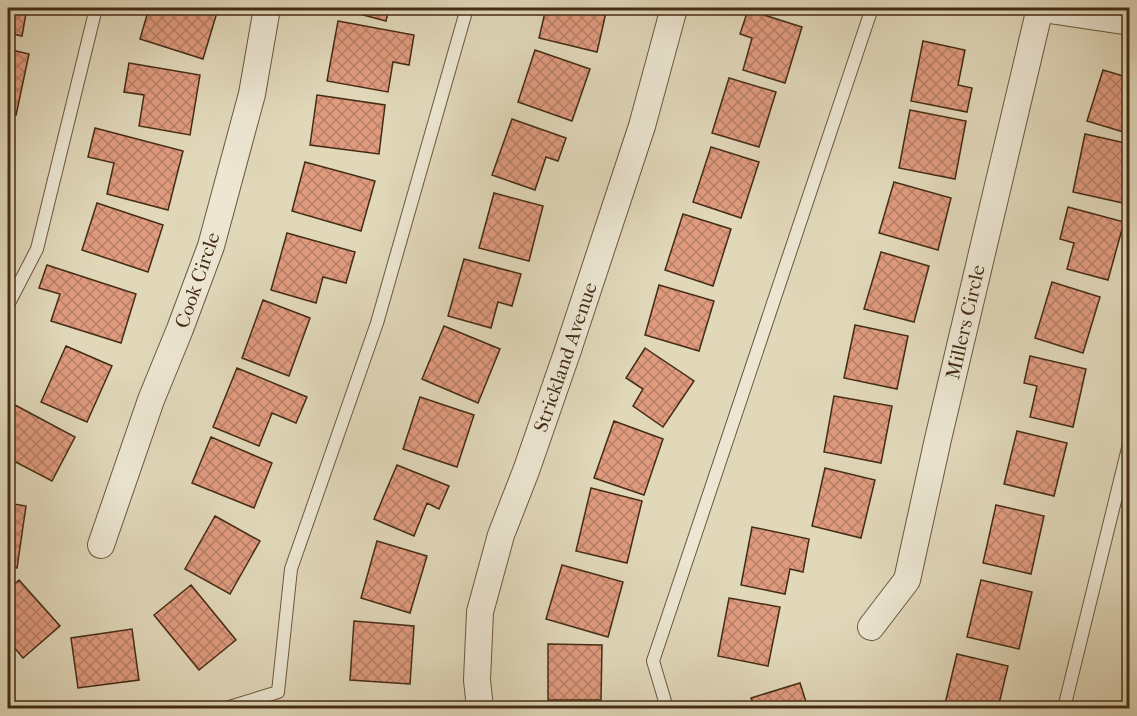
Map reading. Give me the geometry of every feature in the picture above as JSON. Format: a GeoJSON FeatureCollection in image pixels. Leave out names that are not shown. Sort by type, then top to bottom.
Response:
{"type":"FeatureCollection","features":[{"type":"Feature","properties":{"kind":"street","name":"Cook Circle"},"geometry":{"type":"LineString","coordinates":[[101,545],[151,400],[211,246],[252,94],[267,8]]}},
{"type":"Feature","properties":{"kind":"street","name":"Strickland Avenue"},"geometry":{"type":"LineString","coordinates":[[480,708],[477,680],[480,612],[497,546],[564,361],[638,137],[674,8]]}},
{"type":"Feature","properties":{"kind":"street"},"geometry":{"type":"LineString","coordinates":[[1038,8],[1130,22]]}},
{"type":"Feature","properties":{"kind":"street","name":"Millers Circle"},"geometry":{"type":"LineString","coordinates":[[871,627],[907,580],[1038,8]]}},
{"type":"Feature","properties":{"kind":"lane"},"geometry":{"type":"LineString","coordinates":[[8,306],[38,249],[96,8]]}},
{"type":"Feature","properties":{"kind":"lane"},"geometry":{"type":"LineString","coordinates":[[226,708],[278,692],[291,569],[377,323],[467,8]]}},
{"type":"Feature","properties":{"kind":"lane"},"geometry":{"type":"LineString","coordinates":[[667,708],[653,661],[872,8]]}},
{"type":"Feature","properties":{"kind":"lane"},"geometry":{"type":"LineString","coordinates":[[1064,708],[1130,440]]}},
{"type":"Feature","properties":{"kind":"building"},"geometry":{"type":"Polygon","coordinates":[[[8,8],[27,8],[22,36],[8,33],[8,8]]]}},
{"type":"Feature","properties":{"kind":"building"},"geometry":{"type":"Polygon","coordinates":[[[149,8],[218,9],[203,59],[140,39],[149,8]]]}},
{"type":"Feature","properties":{"kind":"building"},"geometry":{"type":"Polygon","coordinates":[[[337,8],[389,8],[386,21],[337,8]]]}},
{"type":"Feature","properties":{"kind":"building"},"geometry":{"type":"Polygon","coordinates":[[[546,8],[607,8],[597,52],[539,38],[546,8]]]}},
{"type":"Feature","properties":{"kind":"building"},"geometry":{"type":"Polygon","coordinates":[[[748,10],[802,27],[785,83],[743,70],[752,38],[740,34],[748,10]]]}},
{"type":"Feature","properties":{"kind":"building"},"geometry":{"type":"Polygon","coordinates":[[[338,21],[414,35],[409,65],[393,62],[388,92],[327,81],[338,21]]]}},
{"type":"Feature","properties":{"kind":"building"},"geometry":{"type":"Polygon","coordinates":[[[923,41],[965,50],[958,85],[972,88],[967,112],[911,101],[923,41]]]}},
{"type":"Feature","properties":{"kind":"building"},"geometry":{"type":"Polygon","coordinates":[[[8,49],[29,54],[16,115],[8,113],[8,49]]]}},
{"type":"Feature","properties":{"kind":"building"},"geometry":{"type":"Polygon","coordinates":[[[535,50],[590,69],[572,121],[518,102],[535,50]]]}},
{"type":"Feature","properties":{"kind":"building"},"geometry":{"type":"Polygon","coordinates":[[[129,63],[200,75],[190,135],[139,126],[144,95],[124,92],[129,63]]]}},
{"type":"Feature","properties":{"kind":"building"},"geometry":{"type":"Polygon","coordinates":[[[1103,70],[1130,78],[1130,134],[1087,121],[1103,70]]]}},
{"type":"Feature","properties":{"kind":"building"},"geometry":{"type":"Polygon","coordinates":[[[729,78],[776,92],[759,147],[712,133],[729,78]]]}},
{"type":"Feature","properties":{"kind":"building"},"geometry":{"type":"Polygon","coordinates":[[[317,95],[385,105],[379,154],[310,145],[317,95]]]}},
{"type":"Feature","properties":{"kind":"building"},"geometry":{"type":"Polygon","coordinates":[[[910,110],[966,121],[955,179],[899,168],[910,110]]]}},
{"type":"Feature","properties":{"kind":"building"},"geometry":{"type":"Polygon","coordinates":[[[512,119],[566,138],[558,161],[546,157],[535,190],[492,175],[512,119]]]}},
{"type":"Feature","properties":{"kind":"building"},"geometry":{"type":"Polygon","coordinates":[[[95,128],[183,151],[168,210],[107,194],[114,163],[88,157],[95,128]]]}},
{"type":"Feature","properties":{"kind":"building"},"geometry":{"type":"Polygon","coordinates":[[[1085,134],[1130,144],[1130,172],[1123,203],[1073,192],[1085,134]]]}},
{"type":"Feature","properties":{"kind":"building"},"geometry":{"type":"Polygon","coordinates":[[[711,147],[759,162],[741,218],[693,202],[711,147]]]}},
{"type":"Feature","properties":{"kind":"building"},"geometry":{"type":"Polygon","coordinates":[[[305,162],[375,181],[361,231],[292,211],[305,162]]]}},
{"type":"Feature","properties":{"kind":"building"},"geometry":{"type":"Polygon","coordinates":[[[894,182],[951,198],[938,250],[879,233],[894,182]]]}},
{"type":"Feature","properties":{"kind":"building"},"geometry":{"type":"Polygon","coordinates":[[[494,193],[543,206],[529,261],[479,248],[494,193]]]}},
{"type":"Feature","properties":{"kind":"building"},"geometry":{"type":"Polygon","coordinates":[[[97,203],[163,225],[148,272],[82,250],[97,203]]]}},
{"type":"Feature","properties":{"kind":"building"},"geometry":{"type":"Polygon","coordinates":[[[1068,207],[1124,222],[1108,280],[1067,269],[1074,243],[1060,239],[1068,207]]]}},
{"type":"Feature","properties":{"kind":"building"},"geometry":{"type":"Polygon","coordinates":[[[683,214],[731,229],[713,286],[665,270],[683,214]]]}},
{"type":"Feature","properties":{"kind":"building"},"geometry":{"type":"Polygon","coordinates":[[[287,233],[355,252],[346,283],[323,277],[316,303],[271,290],[287,233]]]}},
{"type":"Feature","properties":{"kind":"building"},"geometry":{"type":"Polygon","coordinates":[[[881,252],[929,266],[914,322],[864,309],[881,252]]]}},
{"type":"Feature","properties":{"kind":"building"},"geometry":{"type":"Polygon","coordinates":[[[464,259],[521,274],[512,306],[498,302],[491,328],[448,316],[464,259]]]}},
{"type":"Feature","properties":{"kind":"building"},"geometry":{"type":"Polygon","coordinates":[[[47,265],[136,294],[121,343],[51,321],[60,294],[39,288],[47,265]]]}},
{"type":"Feature","properties":{"kind":"building"},"geometry":{"type":"Polygon","coordinates":[[[1052,282],[1100,297],[1083,353],[1035,338],[1052,282]]]}},
{"type":"Feature","properties":{"kind":"building"},"geometry":{"type":"Polygon","coordinates":[[[659,285],[714,301],[699,351],[645,335],[659,285]]]}},
{"type":"Feature","properties":{"kind":"building"},"geometry":{"type":"Polygon","coordinates":[[[263,300],[310,318],[289,376],[242,358],[263,300]]]}},
{"type":"Feature","properties":{"kind":"building"},"geometry":{"type":"Polygon","coordinates":[[[855,325],[908,336],[897,389],[844,378],[855,325]]]}},
{"type":"Feature","properties":{"kind":"building"},"geometry":{"type":"Polygon","coordinates":[[[444,326],[500,349],[478,403],[422,379],[444,326]]]}},
{"type":"Feature","properties":{"kind":"building"},"geometry":{"type":"Polygon","coordinates":[[[66,346],[112,366],[87,422],[41,402],[66,346]]]}},
{"type":"Feature","properties":{"kind":"building"},"geometry":{"type":"Polygon","coordinates":[[[645,348],[694,381],[663,427],[633,406],[643,389],[626,378],[645,348]]]}},
{"type":"Feature","properties":{"kind":"building"},"geometry":{"type":"Polygon","coordinates":[[[1030,356],[1086,369],[1073,427],[1030,417],[1037,386],[1024,383],[1030,356]]]}},
{"type":"Feature","properties":{"kind":"building"},"geometry":{"type":"Polygon","coordinates":[[[237,368],[307,397],[296,423],[272,413],[259,446],[213,427],[237,368]]]}},
{"type":"Feature","properties":{"kind":"building"},"geometry":{"type":"Polygon","coordinates":[[[834,396],[892,406],[881,463],[824,452],[834,396]]]}},
{"type":"Feature","properties":{"kind":"building"},"geometry":{"type":"Polygon","coordinates":[[[420,397],[474,415],[457,467],[403,449],[420,397]]]}},
{"type":"Feature","properties":{"kind":"building"},"geometry":{"type":"Polygon","coordinates":[[[15,405],[75,437],[52,481],[8,458],[8,420],[15,405]]]}},
{"type":"Feature","properties":{"kind":"building"},"geometry":{"type":"Polygon","coordinates":[[[614,421],[663,439],[644,495],[594,478],[614,421]]]}},
{"type":"Feature","properties":{"kind":"building"},"geometry":{"type":"Polygon","coordinates":[[[1017,431],[1067,443],[1054,496],[1004,484],[1017,431]]]}},
{"type":"Feature","properties":{"kind":"building"},"geometry":{"type":"Polygon","coordinates":[[[211,437],[272,463],[254,508],[192,483],[211,437]]]}},
{"type":"Feature","properties":{"kind":"building"},"geometry":{"type":"Polygon","coordinates":[[[397,465],[449,486],[439,509],[427,503],[414,536],[374,519],[397,465]]]}},
{"type":"Feature","properties":{"kind":"building"},"geometry":{"type":"Polygon","coordinates":[[[825,468],[875,480],[861,538],[812,526],[825,468]]]}},
{"type":"Feature","properties":{"kind":"building"},"geometry":{"type":"Polygon","coordinates":[[[591,488],[642,501],[627,563],[576,551],[591,488]]]}},
{"type":"Feature","properties":{"kind":"building"},"geometry":{"type":"Polygon","coordinates":[[[8,503],[26,506],[17,568],[8,567],[8,503]]]}},
{"type":"Feature","properties":{"kind":"building"},"geometry":{"type":"Polygon","coordinates":[[[996,505],[1044,516],[1031,574],[983,563],[996,505]]]}},
{"type":"Feature","properties":{"kind":"building"},"geometry":{"type":"Polygon","coordinates":[[[215,516],[260,541],[230,594],[185,569],[215,516]]]}},
{"type":"Feature","properties":{"kind":"building"},"geometry":{"type":"Polygon","coordinates":[[[752,527],[809,539],[803,572],[790,569],[785,594],[741,585],[752,527]]]}},
{"type":"Feature","properties":{"kind":"building"},"geometry":{"type":"Polygon","coordinates":[[[377,541],[427,556],[410,613],[361,598],[377,541]]]}},
{"type":"Feature","properties":{"kind":"building"},"geometry":{"type":"Polygon","coordinates":[[[562,565],[623,582],[608,637],[546,619],[562,565]]]}},
{"type":"Feature","properties":{"kind":"building"},"geometry":{"type":"Polygon","coordinates":[[[19,580],[60,626],[23,658],[8,640],[8,590],[19,580]]]}},
{"type":"Feature","properties":{"kind":"building"},"geometry":{"type":"Polygon","coordinates":[[[981,580],[1032,592],[1019,649],[967,637],[981,580]]]}},
{"type":"Feature","properties":{"kind":"building"},"geometry":{"type":"Polygon","coordinates":[[[191,585],[236,640],[199,670],[154,615],[191,585]]]}},
{"type":"Feature","properties":{"kind":"building"},"geometry":{"type":"Polygon","coordinates":[[[729,598],[780,607],[768,666],[718,656],[729,598]]]}},
{"type":"Feature","properties":{"kind":"building"},"geometry":{"type":"Polygon","coordinates":[[[354,621],[414,626],[410,684],[350,680],[354,621]]]}},
{"type":"Feature","properties":{"kind":"building"},"geometry":{"type":"Polygon","coordinates":[[[132,629],[139,680],[78,688],[71,638],[132,629]]]}},
{"type":"Feature","properties":{"kind":"building"},"geometry":{"type":"Polygon","coordinates":[[[548,644],[602,645],[601,700],[548,700],[548,644]]]}},
{"type":"Feature","properties":{"kind":"building"},"geometry":{"type":"Polygon","coordinates":[[[957,654],[1008,666],[998,708],[944,708],[957,654]]]}},
{"type":"Feature","properties":{"kind":"building"},"geometry":{"type":"Polygon","coordinates":[[[800,683],[808,708],[755,708],[751,698],[800,683]]]}},
{"type":"Feature","properties":{"kind":"building"},"geometry":{"type":"Polygon","coordinates":[[[363,703],[415,703],[415,708],[363,708],[363,703]]]}}]}
